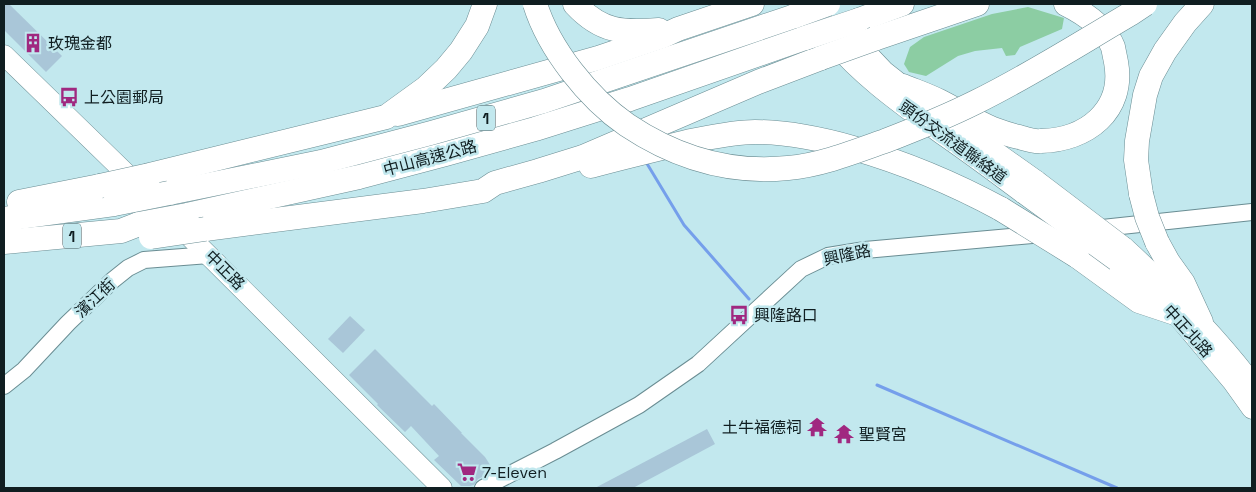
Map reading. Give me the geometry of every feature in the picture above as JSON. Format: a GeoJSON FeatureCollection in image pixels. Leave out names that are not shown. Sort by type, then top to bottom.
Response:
{"type":"FeatureCollection","features":[{"type":"Feature","properties":{"kind":"highway"},"geometry":{"type":"LineString","coordinates":[[386,117],[426,88],[446,69],[461,51],[477,26],[486,4]]}},
{"type":"Feature","properties":{"kind":"highway"},"geometry":{"type":"LineString","coordinates":[[535,4],[558,55],[594,97],[618,119],[661,145],[689,157],[739,168],[768,169],[811,165],[856,152],[930,123],[1016,81],[1144,4]]}},
{"type":"Feature","properties":{"kind":"highway"},"geometry":{"type":"LineString","coordinates":[[575,4],[598,24],[616,30],[636,32],[678,28]]}},
{"type":"Feature","properties":{"kind":"highway"},"geometry":{"type":"LineString","coordinates":[[4,204],[107,195],[150,175],[406,113],[598,58],[663,36],[678,28],[752,4]]}},
{"type":"Feature","properties":{"kind":"highway","name":"中山高速公路"},"geometry":{"type":"LineString","coordinates":[[4,219],[107,195],[169,193],[320,162],[544,101],[802,10],[827,4]]}},
{"type":"Feature","properties":{"kind":"highway","name":"中山高速公路"},"geometry":{"type":"LineString","coordinates":[[4,242],[122,231],[139,224],[196,222],[446,154],[630,99],[902,4]]}},
{"type":"Feature","properties":{"kind":"highway"},"geometry":{"type":"LineString","coordinates":[[483,191],[495,183],[582,157],[758,82],[821,58],[977,4]]}},
{"type":"Feature","properties":{"kind":"highway"},"geometry":{"type":"LineString","coordinates":[[903,86],[938,100],[993,129],[1025,139],[1039,142],[1068,137],[1082,132],[1093,126],[1103,116],[1115,97],[1118,71],[1112,47],[1103,32],[1082,12],[1066,4]]}},
{"type":"Feature","properties":{"kind":"highway"},"geometry":{"type":"LineString","coordinates":[[1201,322],[1182,283],[1157,242],[1147,217],[1138,177],[1136,150],[1145,95],[1151,76],[1165,51],[1185,23],[1202,4]]}},
{"type":"Feature","properties":{"kind":"highway"},"geometry":{"type":"LineString","coordinates":[[122,231],[151,237],[196,222],[423,202],[483,191],[499,190],[647,151],[707,138],[755,132],[791,134],[826,140],[884,157],[968,191],[1077,256],[1138,301],[1175,314]]}},
{"type":"Feature","properties":{"kind":"main road","name":"頭份交流道聯絡道"},"geometry":{"type":"LineString","coordinates":[[827,4],[852,37],[884,71],[1031,188],[1120,254]]}},
{"type":"Feature","properties":{"kind":"main road","name":"頭份交流道聯絡道"},"geometry":{"type":"LineString","coordinates":[[802,10],[817,19],[845,56],[901,105],[1031,188]]}},
{"type":"Feature","properties":{"kind":"main road","name":"中正路"},"geometry":{"type":"LineString","coordinates":[[4,55],[209,255],[442,488]]}},
{"type":"Feature","properties":{"kind":"main road","name":"中正北路"},"geometry":{"type":"LineString","coordinates":[[1120,254],[1175,314],[1232,381],[1252,409]]}},
{"type":"Feature","properties":{"kind":"main road","name":"中正北路"},"geometry":{"type":"LineString","coordinates":[[1120,254],[1167,287],[1234,358],[1252,383]]}},
{"type":"Feature","properties":{"kind":"street","name":"興隆路"},"geometry":{"type":"LineString","coordinates":[[483,488],[639,405],[698,364],[801,270],[828,256],[864,250],[1252,212]]}},
{"type":"Feature","properties":{"kind":"street","name":"濱江街"},"geometry":{"type":"LineString","coordinates":[[4,386],[24,370],[68,323],[128,268],[144,260],[209,255]]}},
{"type":"Feature","properties":{"kind":"green space"},"geometry":{"type":"Polygon","coordinates":[[[1028,7],[1064,18],[1062,29],[1020,47],[1015,55],[1006,56],[1002,48],[975,51],[958,56],[926,76],[909,72],[904,64],[910,47],[924,37],[992,14],[1028,7]]]}},
{"type":"Feature","properties":{"kind":"building","name":"玫瑰金都"},"geometry":{"type":"Polygon","coordinates":[[[4,4],[9,4],[62,56],[46,72],[4,30],[4,4]]]}},
{"type":"Feature","properties":{"kind":"building"},"geometry":{"type":"Polygon","coordinates":[[[350,316],[365,330],[343,353],[328,339],[350,316]]]}},
{"type":"Feature","properties":{"kind":"building"},"geometry":{"type":"Polygon","coordinates":[[[375,349],[432,406],[434,404],[485,457],[494,471],[478,479],[474,485],[461,486],[434,460],[439,456],[411,426],[405,432],[377,405],[349,375],[375,349]]]}},
{"type":"Feature","properties":{"kind":"building"},"geometry":{"type":"Polygon","coordinates":[[[707,429],[715,444],[633,488],[595,488],[707,429]]]}},
{"type":"Feature","properties":{"kind":"waterway"},"geometry":{"type":"LineString","coordinates":[[646,162],[684,225],[749,299]]}},
{"type":"Feature","properties":{"kind":"waterway"},"geometry":{"type":"LineString","coordinates":[[877,385],[1117,488]]}},
{"type":"Feature","properties":{"kind":"place","name":"玫瑰金都"},"geometry":{"type":"Point","coordinates":[33,43]}},
{"type":"Feature","properties":{"kind":"place","name":"上公園郵局"},"geometry":{"type":"Point","coordinates":[69,97]}},
{"type":"Feature","properties":{"kind":"place","name":"興隆路口"},"geometry":{"type":"Point","coordinates":[739,315]}},
{"type":"Feature","properties":{"kind":"place","name":"土牛福德祠"},"geometry":{"type":"Point","coordinates":[817,427]}},
{"type":"Feature","properties":{"kind":"place","name":"聖賢宮"},"geometry":{"type":"Point","coordinates":[844,434]}},
{"type":"Feature","properties":{"kind":"place","name":"7-Eleven"},"geometry":{"type":"Point","coordinates":[467,472]}}]}
